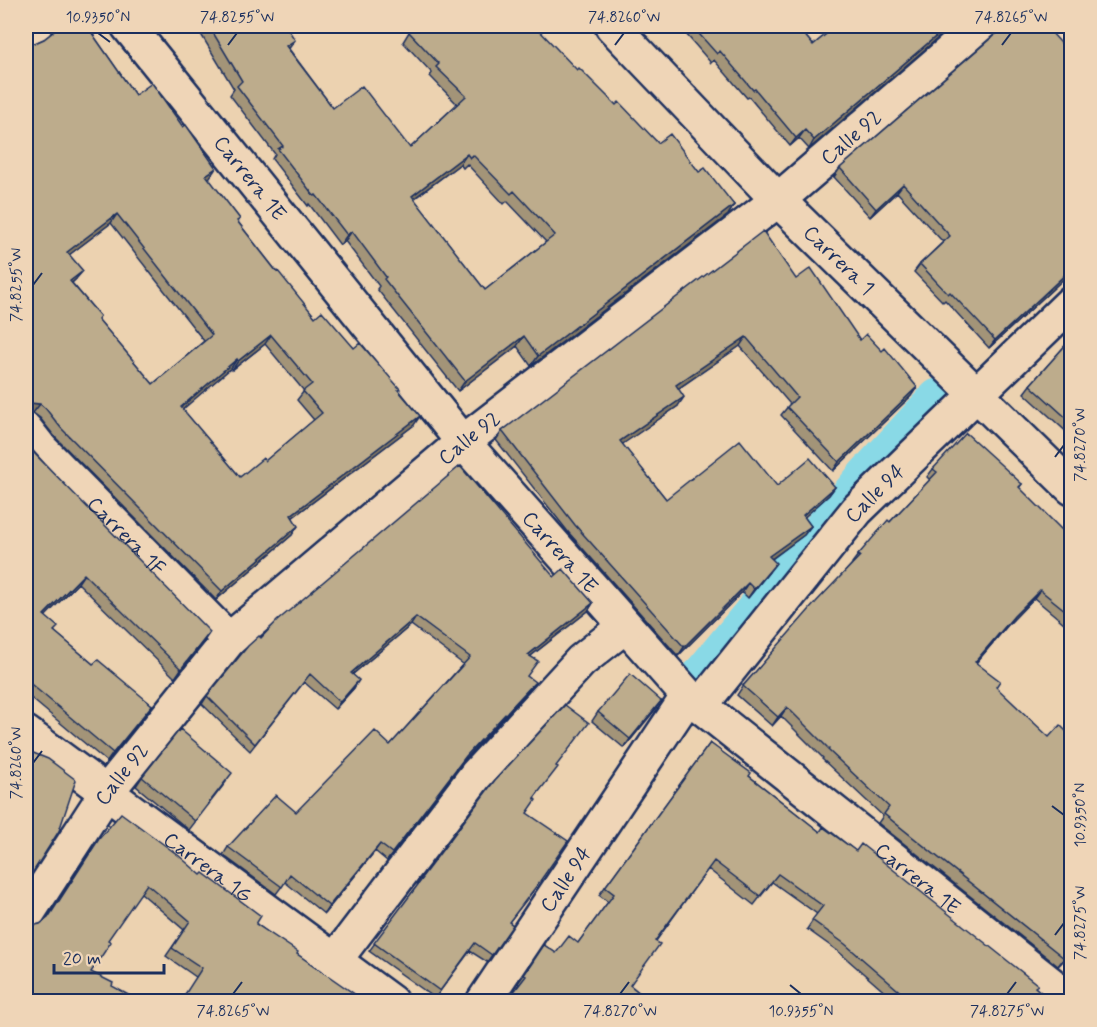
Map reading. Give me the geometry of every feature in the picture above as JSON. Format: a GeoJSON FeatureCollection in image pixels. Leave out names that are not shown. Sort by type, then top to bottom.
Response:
{"type":"FeatureCollection","features":[{"type":"Feature","properties":{"kind":"street"},"geometry":{"type":"LineString","coordinates":[[26,33],[35,26]]}},
{"type":"Feature","properties":{"kind":"street","name":"Carrera 1E"},"geometry":{"type":"LineString","coordinates":[[128,26],[463,442],[625,626],[694,700],[1071,1000]]}},
{"type":"Feature","properties":{"kind":"street","name":"Carrera 1"},"geometry":{"type":"LineString","coordinates":[[612,26],[778,200],[978,394],[1071,488]]}},
{"type":"Feature","properties":{"kind":"street","name":"Calle 92"},"geometry":{"type":"LineString","coordinates":[[26,916],[106,793],[229,640],[463,442],[778,200],[980,26]]}},
{"type":"Feature","properties":{"kind":"street"},"geometry":{"type":"LineString","coordinates":[[1060,26],[1071,37]]}},
{"type":"Feature","properties":{"kind":"street","name":"Calle 94"},"geometry":{"type":"LineString","coordinates":[[483,1002],[694,700],[857,510],[1071,302]]}},
{"type":"Feature","properties":{"kind":"street","name":"Carrera 1F"},"geometry":{"type":"LineString","coordinates":[[26,430],[41,449],[229,640]]}},
{"type":"Feature","properties":{"kind":"street"},"geometry":{"type":"LineString","coordinates":[[335,960],[476,775],[580,661],[625,626]]}},
{"type":"Feature","properties":{"kind":"street","name":"Carrera 1G"},"geometry":{"type":"LineString","coordinates":[[26,733],[391,1002]]}},
{"type":"Feature","properties":{"kind":"building"},"geometry":{"type":"Polygon","coordinates":[[[57,26],[87,26],[135,95],[152,83],[183,127],[186,125],[216,168],[206,175],[240,219],[237,221],[277,272],[315,317],[322,311],[354,348],[360,343],[420,416],[291,515],[298,526],[222,591],[61,428],[46,409],[40,404],[26,405],[26,42],[35,43],[53,32],[57,26]],[[117,214],[67,252],[83,271],[70,281],[100,316],[98,319],[153,384],[212,335],[117,214]],[[271,335],[238,361],[237,359],[181,407],[240,477],[263,458],[265,461],[322,413],[303,391],[312,384],[271,335]]]}},
{"type":"Feature","properties":{"kind":"building"},"geometry":{"type":"Polygon","coordinates":[[[209,26],[286,26],[295,40],[286,46],[333,108],[362,86],[410,148],[466,96],[436,67],[439,64],[409,32],[416,26],[535,26],[577,70],[579,68],[616,105],[619,102],[658,143],[670,134],[699,172],[705,168],[734,205],[538,356],[524,336],[465,381],[384,279],[386,277],[352,231],[347,235],[278,149],[283,146],[237,86],[242,81],[209,26]],[[467,154],[412,196],[485,290],[555,235],[514,191],[511,194],[473,155],[470,158],[467,154]]]}},
{"type":"Feature","properties":{"kind":"building"},"geometry":{"type":"Polygon","coordinates":[[[692,26],[797,26],[813,45],[836,26],[948,26],[814,140],[805,130],[796,138],[720,51],[717,54],[692,26]]]}},
{"type":"Feature","properties":{"kind":"building"},"geometry":{"type":"Polygon","coordinates":[[[1002,26],[1049,26],[1052,30],[1050,31],[1071,54],[1071,269],[995,340],[920,264],[950,236],[903,184],[876,209],[840,168],[998,32],[1002,26]]]}},
{"type":"Feature","properties":{"kind":"building"},"geometry":{"type":"Polygon","coordinates":[[[763,231],[796,279],[811,268],[860,340],[866,334],[882,351],[885,348],[917,387],[839,462],[787,407],[797,397],[746,337],[676,385],[684,397],[620,441],[666,499],[740,440],[777,486],[810,458],[835,487],[803,515],[811,526],[769,556],[776,563],[754,589],[748,583],[684,647],[575,525],[502,431],[763,231]]]}},
{"type":"Feature","properties":{"kind":"building"},"geometry":{"type":"Polygon","coordinates":[[[1071,339],[1071,422],[1030,385],[1071,339]]]}},
{"type":"Feature","properties":{"kind":"building"},"geometry":{"type":"Polygon","coordinates":[[[966,433],[1022,484],[1019,487],[1071,539],[1071,562],[1068,565],[1071,568],[1071,615],[1040,590],[1014,616],[975,662],[1000,681],[996,687],[1049,737],[1060,725],[1071,736],[1071,950],[1064,958],[884,814],[889,807],[828,750],[787,707],[778,717],[743,686],[816,602],[860,556],[858,555],[888,520],[890,522],[937,472],[933,469],[966,433]]]}},
{"type":"Feature","properties":{"kind":"building"},"geometry":{"type":"Polygon","coordinates":[[[26,443],[210,632],[181,669],[84,574],[44,615],[58,627],[54,631],[93,664],[98,660],[152,705],[113,753],[26,680],[26,443]]]}},
{"type":"Feature","properties":{"kind":"building"},"geometry":{"type":"Polygon","coordinates":[[[460,466],[554,577],[563,569],[593,603],[528,655],[538,661],[527,676],[535,682],[466,756],[392,853],[380,844],[329,906],[290,874],[282,887],[228,847],[276,795],[296,812],[375,731],[390,745],[470,657],[416,617],[351,673],[359,680],[340,702],[310,674],[255,744],[207,696],[259,636],[261,638],[277,621],[460,466]]]}},
{"type":"Feature","properties":{"kind":"building"},"geometry":{"type":"Polygon","coordinates":[[[630,674],[661,701],[630,739],[598,712],[630,674]]]}},
{"type":"Feature","properties":{"kind":"building"},"geometry":{"type":"Polygon","coordinates":[[[565,705],[589,723],[556,766],[558,767],[534,798],[536,800],[527,813],[568,841],[509,922],[513,925],[492,955],[475,943],[440,991],[374,943],[495,780],[565,705]]]}},
{"type":"Feature","properties":{"kind":"building"},"geometry":{"type":"Polygon","coordinates":[[[180,729],[232,773],[195,821],[142,777],[180,729]]]}},
{"type":"Feature","properties":{"kind":"building"},"geometry":{"type":"Polygon","coordinates":[[[710,743],[751,773],[749,776],[820,832],[823,827],[856,851],[861,844],[1038,985],[1035,987],[1052,1002],[912,1002],[845,944],[812,920],[823,906],[778,874],[760,896],[714,861],[655,941],[660,944],[630,985],[642,995],[636,1002],[506,1002],[526,976],[524,975],[544,945],[556,953],[569,936],[578,943],[614,894],[605,887],[710,743]]]}},
{"type":"Feature","properties":{"kind":"building"},"geometry":{"type":"Polygon","coordinates":[[[26,750],[48,759],[76,780],[59,831],[26,883],[26,750]]]}},
{"type":"Feature","properties":{"kind":"building"},"geometry":{"type":"Polygon","coordinates":[[[121,813],[201,875],[203,873],[261,916],[256,924],[366,1002],[180,1002],[202,968],[172,948],[190,921],[147,884],[108,940],[111,942],[91,972],[113,983],[112,986],[141,1002],[26,1002],[28,965],[26,964],[26,924],[31,926],[40,924],[48,918],[99,839],[121,813]]]}},
{"type":"Feature","properties":{"kind":"waterway"},"geometry":{"type":"LineString","coordinates":[[696,682],[867,475],[938,398]]}}]}
